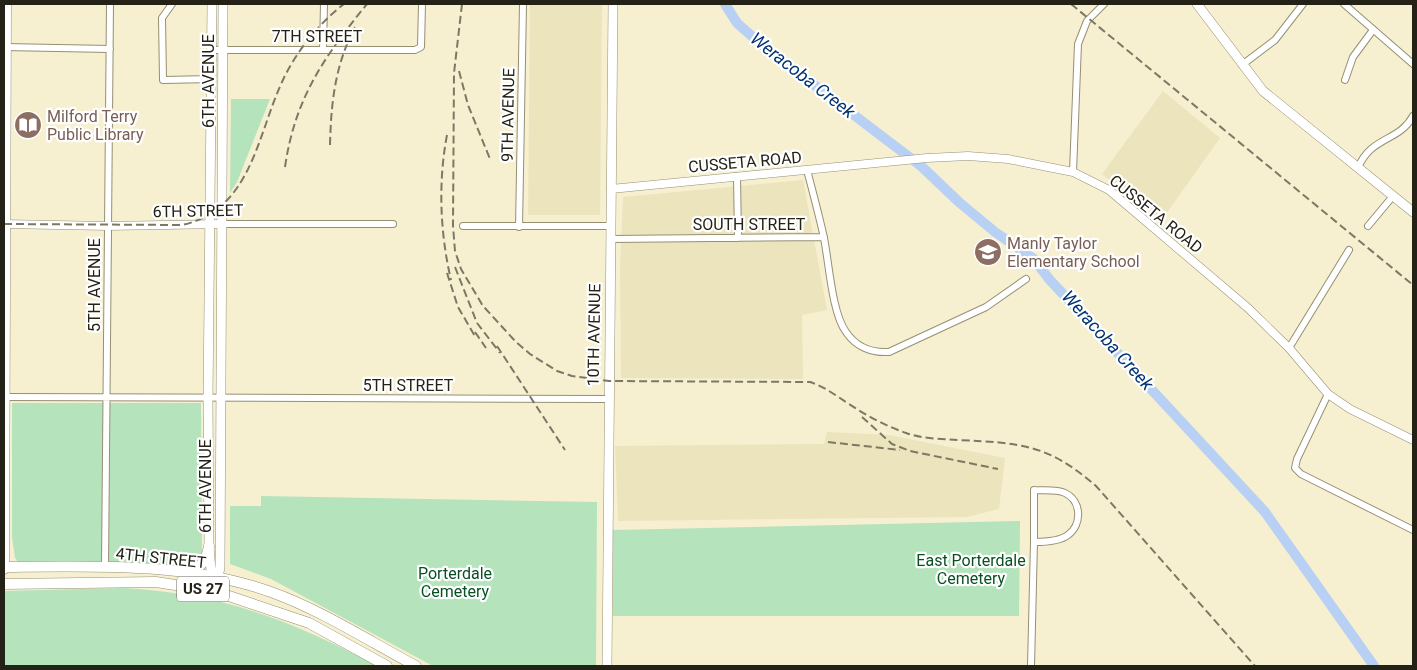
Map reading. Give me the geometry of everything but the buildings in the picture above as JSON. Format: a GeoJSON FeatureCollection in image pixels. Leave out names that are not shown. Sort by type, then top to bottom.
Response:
{"type":"FeatureCollection","features":[{"type":"Feature","properties":{"kind":"main road","name":"US 27"},"geometry":{"type":"LineString","coordinates":[[4,568],[6,4]]}},
{"type":"Feature","properties":{"kind":"main road","name":"6TH AVENUE"},"geometry":{"type":"LineString","coordinates":[[212,4],[208,399],[209,546],[214,578]]}},
{"type":"Feature","properties":{"kind":"main road","name":"6TH AVENUE"},"geometry":{"type":"LineString","coordinates":[[214,590],[220,399],[223,4]]}},
{"type":"Feature","properties":{"kind":"main road","name":"10TH AVENUE"},"geometry":{"type":"LineString","coordinates":[[607,666],[613,4]]}},
{"type":"Feature","properties":{"kind":"main road"},"geometry":{"type":"LineString","coordinates":[[1197,4],[1263,91],[1413,212]]}},
{"type":"Feature","properties":{"kind":"main road"},"geometry":{"type":"LineString","coordinates":[[176,572],[194,570],[202,566],[209,546]]}},
{"type":"Feature","properties":{"kind":"main road","name":"4TH STREET"},"geometry":{"type":"LineString","coordinates":[[4,568],[105,567],[176,572],[214,578],[271,592],[310,609],[416,666]]}},
{"type":"Feature","properties":{"kind":"main road","name":"4TH STREET"},"geometry":{"type":"LineString","coordinates":[[4,584],[156,582],[214,590],[309,623],[387,666]]}},
{"type":"Feature","properties":{"kind":"street","name":"5TH AVENUE"},"geometry":{"type":"LineString","coordinates":[[105,567],[110,4]]}},
{"type":"Feature","properties":{"kind":"street"},"geometry":{"type":"LineString","coordinates":[[172,4],[162,18],[162,80],[212,79]]}},
{"type":"Feature","properties":{"kind":"street"},"geometry":{"type":"LineString","coordinates":[[323,50],[324,4]]}},
{"type":"Feature","properties":{"kind":"street","name":"7TH STREET"},"geometry":{"type":"LineString","coordinates":[[212,50],[415,50],[422,47],[422,4]]}},
{"type":"Feature","properties":{"kind":"street","name":"9TH AVENUE"},"geometry":{"type":"LineString","coordinates":[[519,226],[522,4]]}},
{"type":"Feature","properties":{"kind":"street"},"geometry":{"type":"LineString","coordinates":[[1073,172],[1077,53],[1080,36],[1092,16],[1104,4]]}},
{"type":"Feature","properties":{"kind":"street"},"geometry":{"type":"LineString","coordinates":[[1242,65],[1275,40],[1303,4]]}},
{"type":"Feature","properties":{"kind":"street"},"geometry":{"type":"LineString","coordinates":[[1344,4],[1413,64]]}},
{"type":"Feature","properties":{"kind":"street"},"geometry":{"type":"LineString","coordinates":[[1345,80],[1354,57],[1373,30]]}},
{"type":"Feature","properties":{"kind":"street"},"geometry":{"type":"LineString","coordinates":[[5,47],[110,48]]}},
{"type":"Feature","properties":{"kind":"street"},"geometry":{"type":"LineString","coordinates":[[1358,168],[1372,146],[1408,126],[1413,116]]}},
{"type":"Feature","properties":{"kind":"street","name":"CUSSETA ROAD"},"geometry":{"type":"LineString","coordinates":[[611,189],[896,160],[968,156],[1008,159],[1073,172],[1120,198],[1248,308],[1289,348],[1328,394],[1350,409],[1413,440]]}},
{"type":"Feature","properties":{"kind":"street"},"geometry":{"type":"LineString","coordinates":[[807,170],[824,237]]}},
{"type":"Feature","properties":{"kind":"street"},"geometry":{"type":"LineString","coordinates":[[737,176],[738,238]]}},
{"type":"Feature","properties":{"kind":"street"},"geometry":{"type":"LineString","coordinates":[[1368,226],[1393,196]]}},
{"type":"Feature","properties":{"kind":"street","name":"6TH STREET"},"geometry":{"type":"LineString","coordinates":[[4,224],[108,226],[393,224]]}},
{"type":"Feature","properties":{"kind":"street"},"geometry":{"type":"LineString","coordinates":[[464,226],[610,226]]}},
{"type":"Feature","properties":{"kind":"street","name":"SOUTH STREET"},"geometry":{"type":"LineString","coordinates":[[610,238],[824,237],[842,326],[858,344],[873,351],[889,352],[930,334],[986,307],[1026,279]]}},
{"type":"Feature","properties":{"kind":"street"},"geometry":{"type":"LineString","coordinates":[[1289,348],[1349,250]]}},
{"type":"Feature","properties":{"kind":"street"},"geometry":{"type":"LineString","coordinates":[[1328,394],[1296,459],[1295,468],[1301,474],[1413,530]]}},
{"type":"Feature","properties":{"kind":"street"},"geometry":{"type":"LineString","coordinates":[[4,397],[107,398]]}},
{"type":"Feature","properties":{"kind":"street","name":"5TH STREET"},"geometry":{"type":"LineString","coordinates":[[107,398],[609,399]]}},
{"type":"Feature","properties":{"kind":"street"},"geometry":{"type":"LineString","coordinates":[[1031,666],[1034,490],[1065,493],[1074,500],[1080,515],[1076,527],[1067,536],[1034,542]]}},
{"type":"Feature","properties":{"kind":"shaded area"},"geometry":{"type":"Polygon","coordinates":[[[530,4],[602,4],[600,215],[528,215],[530,4]]]}},
{"type":"Feature","properties":{"kind":"shaded area"},"geometry":{"type":"Polygon","coordinates":[[[1163,91],[1220,138],[1161,221],[1102,174],[1163,91]]]}},
{"type":"Feature","properties":{"kind":"shaded area"},"geometry":{"type":"Polygon","coordinates":[[[803,180],[827,310],[802,315],[803,379],[621,378],[620,267],[623,197],[803,180]]]}},
{"type":"Feature","properties":{"kind":"shaded area"},"geometry":{"type":"Polygon","coordinates":[[[827,432],[889,435],[1005,458],[999,509],[967,517],[618,521],[615,446],[824,444],[827,432]]]}},
{"type":"Feature","properties":{"kind":"green space"},"geometry":{"type":"Polygon","coordinates":[[[231,99],[270,99],[237,182],[230,193],[231,99]]]}},
{"type":"Feature","properties":{"kind":"green space"},"geometry":{"type":"Polygon","coordinates":[[[12,403],[201,403],[202,555],[200,561],[182,566],[18,562],[15,558],[12,538],[12,403]]]}},
{"type":"Feature","properties":{"kind":"green space","name":"Porterdale Cemetery"},"geometry":{"type":"Polygon","coordinates":[[[261,496],[597,502],[596,666],[433,666],[271,579],[230,564],[230,506],[261,506],[261,496]]]}},
{"type":"Feature","properties":{"kind":"green space","name":"East Porterdale Cemetery"},"geometry":{"type":"Polygon","coordinates":[[[1020,521],[1019,616],[613,616],[613,530],[1020,521]]]}},
{"type":"Feature","properties":{"kind":"green space"},"geometry":{"type":"Polygon","coordinates":[[[123,588],[192,596],[254,612],[285,622],[315,635],[376,666],[4,666],[4,591],[123,588]]]}},
{"type":"Feature","properties":{"kind":"waterway","name":"Weracoba Creek"},"geometry":{"type":"LineString","coordinates":[[725,4],[737,23],[763,46],[921,166],[960,203],[995,232],[1034,259],[1049,279],[1265,512],[1374,666]]}},
{"type":"Feature","properties":{"kind":"railway"},"geometry":{"type":"LineString","coordinates":[[4,224],[182,225],[205,217],[223,204],[237,187],[248,168],[258,147],[273,103],[294,60],[317,29],[344,4]]}},
{"type":"Feature","properties":{"kind":"railway"},"geometry":{"type":"LineString","coordinates":[[285,167],[296,120],[304,99],[337,42],[367,4]]}},
{"type":"Feature","properties":{"kind":"railway"},"geometry":{"type":"LineString","coordinates":[[462,4],[454,73],[453,226],[455,251],[461,269],[483,306],[516,342],[530,354],[557,371],[572,376],[609,381],[810,382],[877,420],[912,435],[1016,445],[1048,454],[1079,472],[1096,486],[1255,666]]}},
{"type":"Feature","properties":{"kind":"railway"},"geometry":{"type":"LineString","coordinates":[[1071,4],[1413,285]]}},
{"type":"Feature","properties":{"kind":"railway"},"geometry":{"type":"LineString","coordinates":[[330,145],[335,85],[348,41],[355,27]]}},
{"type":"Feature","properties":{"kind":"railway"},"geometry":{"type":"LineString","coordinates":[[459,71],[468,105],[490,159]]}},
{"type":"Feature","properties":{"kind":"railway"},"geometry":{"type":"LineString","coordinates":[[447,135],[441,189],[444,244],[451,280]]}},
{"type":"Feature","properties":{"kind":"railway"},"geometry":{"type":"LineString","coordinates":[[455,267],[477,323],[500,353]]}},
{"type":"Feature","properties":{"kind":"railway"},"geometry":{"type":"LineString","coordinates":[[447,273],[458,307],[476,338]]}},
{"type":"Feature","properties":{"kind":"railway"},"geometry":{"type":"LineString","coordinates":[[475,332],[486,348]]}},
{"type":"Feature","properties":{"kind":"railway"},"geometry":{"type":"LineString","coordinates":[[497,346],[565,450]]}},
{"type":"Feature","properties":{"kind":"railway"},"geometry":{"type":"LineString","coordinates":[[862,417],[892,444],[910,451],[998,469]]}},
{"type":"Feature","properties":{"kind":"railway"},"geometry":{"type":"LineString","coordinates":[[828,442],[900,450]]}},
{"type":"Feature","properties":{"kind":"place","name":"Milford Terry Public Library"},"geometry":{"type":"Point","coordinates":[28,125]}},
{"type":"Feature","properties":{"kind":"place","name":"Manly Taylor Elementary School"},"geometry":{"type":"Point","coordinates":[988,252]}}]}
